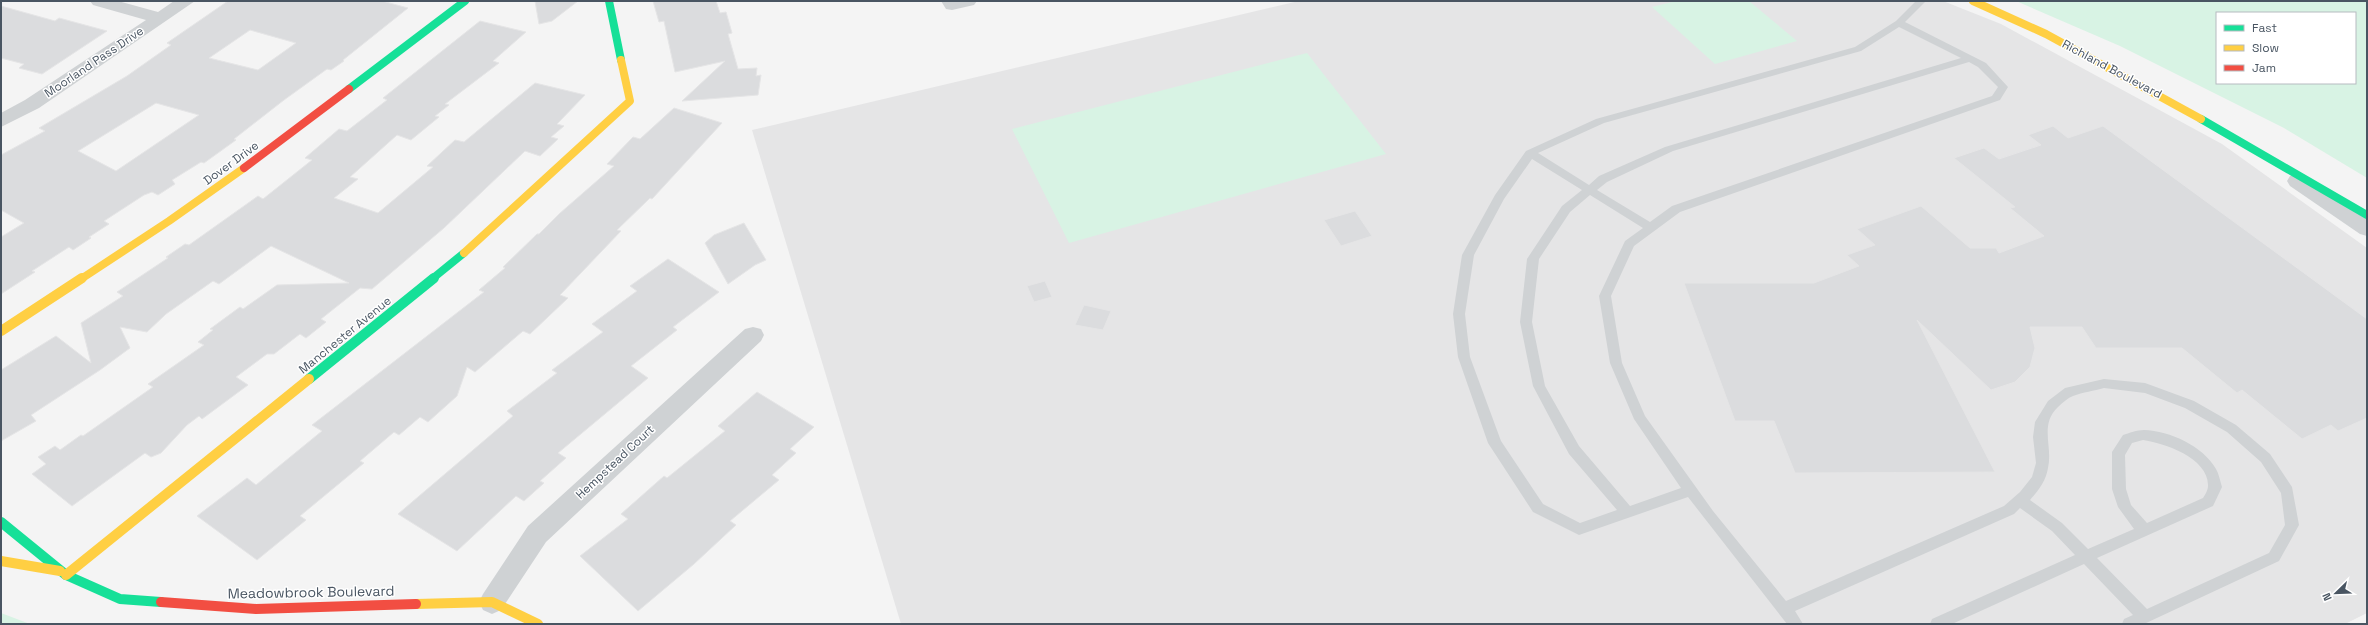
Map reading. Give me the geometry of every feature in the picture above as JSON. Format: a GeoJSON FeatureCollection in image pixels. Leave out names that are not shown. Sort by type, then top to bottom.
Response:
{"type":"FeatureCollection","features":[{"type":"Feature","properties":{"kind":"street"},"geometry":{"type":"LineString","coordinates":[[99,1],[160,18]]}},
{"type":"Feature","properties":{"kind":"street","name":"Moorland Pass Drive"},"geometry":{"type":"LineString","coordinates":[[1,121],[32,104],[186,1]]}},
{"type":"Feature","properties":{"kind":"street","name":"Dover Drive"},"geometry":{"type":"LineString","coordinates":[[1,330],[169,221],[251,163],[465,1]]}},
{"type":"Feature","properties":{"kind":"street","name":"Manchester Avenue"},"geometry":{"type":"LineString","coordinates":[[64,573],[454,262],[630,101],[610,1]]}},
{"type":"Feature","properties":{"kind":"street"},"geometry":{"type":"LineString","coordinates":[[951,3],[968,1]]}},
{"type":"Feature","properties":{"kind":"street","name":"Richland Boulevard"},"geometry":{"type":"LineString","coordinates":[[1973,1],[2046,34],[2114,69],[2367,216]]}},
{"type":"Feature","properties":{"kind":"street","name":"Richland Boulevard"},"geometry":{"type":"LineString","coordinates":[[2246,146],[2367,229]]}},
{"type":"Feature","properties":{"kind":"street","name":"Hempstead Court"},"geometry":{"type":"LineString","coordinates":[[492,602],[537,534],[753,335]]}},
{"type":"Feature","properties":{"kind":"street","name":"Meadowbrook Boulevard"},"geometry":{"type":"LineString","coordinates":[[1,522],[64,573],[120,599],[256,609],[492,602],[538,624]]}},
{"type":"Feature","properties":{"kind":"street","name":"Meadowbrook Boulevard"},"geometry":{"type":"LineString","coordinates":[[1,561],[64,573]]}},
{"type":"Feature","properties":{"kind":"lane"},"geometry":{"type":"LineString","coordinates":[[1691,490],[1579,529],[1538,508],[1495,443],[1464,357],[1460,314],[1468,255],[1499,198],[1530,153],[1600,121],[1858,49],[1899,23],[1921,1]]}},
{"type":"Feature","properties":{"kind":"lane"},"geometry":{"type":"LineString","coordinates":[[1796,624],[1691,490],[1640,419],[1616,363],[1605,296],[1629,244],[1676,210],[1996,98],[2003,87],[1982,65],[1899,23]]}},
{"type":"Feature","properties":{"kind":"lane"},"geometry":{"type":"LineString","coordinates":[[1627,512],[1574,450],[1538,386],[1526,322],[1533,259],[1566,209],[1602,179],[1669,149],[1970,59]]}},
{"type":"Feature","properties":{"kind":"lane"},"geometry":{"type":"LineString","coordinates":[[1530,153],[1651,228]]}},
{"type":"Feature","properties":{"kind":"lane"},"geometry":{"type":"LineString","coordinates":[[1784,609],[2010,510],[2032,489],[2042,468],[2040,435],[2042,420],[2048,408],[2058,398],[2072,390],[2088,386],[2128,385],[2172,396],[2217,418],[2255,447],[2278,476],[2290,499],[2293,517],[2292,532],[2286,546],[2274,557],[2129,624]]}},
{"type":"Feature","properties":{"kind":"lane"},"geometry":{"type":"LineString","coordinates":[[1937,624],[2208,502],[2213,496],[2215,488],[2214,478],[2200,459],[2177,444],[2151,436],[2129,438],[2122,443],[2118,450],[2118,494],[2122,504],[2144,530]]}},
{"type":"Feature","properties":{"kind":"lane"},"geometry":{"type":"LineString","coordinates":[[2020,500],[2045,517],[2145,617]]}},
{"type":"Feature","properties":{"kind":"shaded area"},"geometry":{"type":"Polygon","coordinates":[[[1299,1],[1943,1],[2001,24],[2222,144],[2367,248],[2367,613],[2345,624],[901,624],[752,130],[1299,1]]]}},
{"type":"Feature","properties":{"kind":"green space"},"geometry":{"type":"Polygon","coordinates":[[[1676,1],[1749,1],[1797,41],[1715,64],[1652,7],[1676,1]]]}},
{"type":"Feature","properties":{"kind":"green space"},"geometry":{"type":"Polygon","coordinates":[[[2016,1],[2367,1],[2367,178],[2284,128],[2120,46],[2016,1]]]}},
{"type":"Feature","properties":{"kind":"green space"},"geometry":{"type":"Polygon","coordinates":[[[1307,53],[1386,154],[1069,243],[1012,129],[1307,53]]]}},
{"type":"Feature","properties":{"kind":"green space"},"geometry":{"type":"Polygon","coordinates":[[[1,613],[30,624],[1,624],[1,613]]]}},
{"type":"Feature","properties":{"kind":"building"},"geometry":{"type":"Polygon","coordinates":[[[228,1],[382,1],[408,8],[343,60],[344,61],[331,70],[327,69],[284,100],[234,139],[236,140],[204,163],[201,162],[172,180],[175,184],[158,195],[152,192],[144,195],[104,221],[109,224],[89,237],[91,238],[73,250],[69,247],[32,271],[35,272],[1,294],[1,237],[24,223],[1,210],[1,155],[45,131],[39,128],[127,76],[171,45],[167,43],[228,1]],[[250,30],[209,58],[258,70],[296,43],[250,30]],[[156,103],[78,151],[116,171],[199,115],[156,103]]]}},
{"type":"Feature","properties":{"kind":"building"},"geometry":{"type":"Polygon","coordinates":[[[535,1],[578,1],[552,21],[539,24],[535,1]]]}},
{"type":"Feature","properties":{"kind":"building"},"geometry":{"type":"Polygon","coordinates":[[[653,1],[716,1],[720,13],[726,12],[732,33],[728,34],[738,69],[757,68],[756,76],[761,75],[758,95],[682,101],[725,61],[675,72],[664,21],[659,22],[653,1]]]}},
{"type":"Feature","properties":{"kind":"building"},"geometry":{"type":"Polygon","coordinates":[[[1,6],[55,21],[59,18],[107,31],[42,74],[19,68],[24,64],[1,58],[1,6]]]}},
{"type":"Feature","properties":{"kind":"building"},"geometry":{"type":"Polygon","coordinates":[[[480,21],[526,32],[493,61],[499,63],[445,104],[449,105],[435,116],[439,117],[411,140],[397,135],[350,177],[358,179],[334,198],[378,213],[433,167],[427,166],[455,140],[464,142],[535,83],[585,95],[557,124],[564,126],[551,137],[558,139],[540,156],[525,151],[444,228],[372,289],[360,288],[321,319],[326,322],[306,338],[300,334],[274,354],[267,354],[236,377],[248,385],[202,419],[199,416],[187,425],[161,453],[151,457],[145,453],[72,506],[32,474],[46,464],[38,457],[55,446],[60,450],[81,435],[83,436],[153,387],[148,384],[204,345],[198,342],[213,330],[210,329],[240,307],[243,309],[277,285],[349,283],[271,246],[219,284],[213,281],[166,314],[147,332],[120,327],[130,348],[100,370],[31,415],[36,421],[1,441],[1,370],[56,336],[91,363],[81,323],[123,296],[117,292],[168,258],[166,257],[185,244],[189,245],[258,196],[263,199],[312,160],[305,158],[339,129],[347,131],[387,100],[383,98],[480,21]]]}},
{"type":"Feature","properties":{"kind":"building"},"geometry":{"type":"Polygon","coordinates":[[[674,108],[722,123],[652,199],[650,198],[617,230],[621,231],[560,295],[568,298],[530,334],[523,331],[475,372],[467,367],[457,396],[428,422],[420,417],[399,435],[394,432],[360,461],[364,463],[300,516],[306,520],[257,560],[197,516],[247,478],[256,485],[322,431],[312,425],[484,292],[479,290],[505,268],[503,267],[537,234],[539,234],[559,214],[614,166],[607,164],[633,137],[640,139],[674,108]]]}},
{"type":"Feature","properties":{"kind":"building"},"geometry":{"type":"Polygon","coordinates":[[[2053,126],[2068,138],[2103,126],[2367,319],[2367,418],[2338,431],[2331,425],[2302,439],[2242,390],[2237,393],[2182,348],[2096,348],[2082,327],[2030,327],[2035,348],[2030,367],[2015,382],[1991,390],[1917,320],[1995,472],[1795,473],[1774,421],[1735,421],[1684,283],[1814,283],[1859,266],[1847,255],[1875,245],[1857,229],[1921,206],[1970,248],[1996,248],[1999,253],[2044,236],[2010,208],[2015,207],[1954,158],[1984,148],[1999,159],[2041,145],[2028,135],[2053,126]]]}},
{"type":"Feature","properties":{"kind":"building"},"geometry":{"type":"Polygon","coordinates":[[[1355,211],[1372,236],[1341,246],[1324,220],[1355,211]]]}},
{"type":"Feature","properties":{"kind":"building"},"geometry":{"type":"Polygon","coordinates":[[[744,223],[766,260],[755,265],[728,284],[705,243],[714,235],[744,223]]]}},
{"type":"Feature","properties":{"kind":"building"},"geometry":{"type":"Polygon","coordinates":[[[668,259],[719,292],[673,327],[677,330],[631,366],[648,378],[558,453],[566,458],[540,481],[544,483],[524,501],[516,496],[457,551],[398,514],[513,416],[507,411],[557,373],[552,370],[603,332],[592,324],[637,291],[630,286],[668,259]]]}},
{"type":"Feature","properties":{"kind":"building"},"geometry":{"type":"Polygon","coordinates":[[[1045,281],[1052,297],[1034,302],[1027,286],[1045,281]]]}},
{"type":"Feature","properties":{"kind":"building"},"geometry":{"type":"Polygon","coordinates":[[[1084,305],[1111,311],[1103,330],[1075,325],[1084,305]]]}},
{"type":"Feature","properties":{"kind":"building"},"geometry":{"type":"Polygon","coordinates":[[[757,392],[814,427],[790,449],[796,453],[772,475],[779,480],[730,521],[736,525],[694,564],[638,611],[580,556],[628,519],[621,514],[664,476],[667,478],[725,431],[718,426],[757,392]]]}},
{"type":"Feature","properties":{"kind":"traffic: fast"},"geometry":{"type":"LineString","coordinates":[[349,89],[465,1]]}},
{"type":"Feature","properties":{"kind":"traffic: fast"},"geometry":{"type":"LineString","coordinates":[[609,1],[621,60]]}},
{"type":"Feature","properties":{"kind":"traffic: fast"},"geometry":{"type":"LineString","coordinates":[[2201,119],[2367,215]]}},
{"type":"Feature","properties":{"kind":"traffic: fast"},"geometry":{"type":"LineString","coordinates":[[309,379],[464,253]]}},
{"type":"Feature","properties":{"kind":"traffic: fast"},"geometry":{"type":"LineString","coordinates":[[1,522],[66,575],[120,599],[161,602]]}},
{"type":"Feature","properties":{"kind":"traffic: slow"},"geometry":{"type":"LineString","coordinates":[[1973,1],[2046,34],[2201,119]]}},
{"type":"Feature","properties":{"kind":"traffic: slow"},"geometry":{"type":"LineString","coordinates":[[464,253],[630,101],[621,60]]}},
{"type":"Feature","properties":{"kind":"traffic: slow"},"geometry":{"type":"LineString","coordinates":[[1,331],[169,221],[244,168]]}},
{"type":"Feature","properties":{"kind":"traffic: slow"},"geometry":{"type":"LineString","coordinates":[[66,575],[309,379]]}},
{"type":"Feature","properties":{"kind":"traffic: slow"},"geometry":{"type":"LineString","coordinates":[[1,561],[60,571]]}},
{"type":"Feature","properties":{"kind":"traffic: slow"},"geometry":{"type":"LineString","coordinates":[[416,604],[492,602],[538,624]]}},
{"type":"Feature","properties":{"kind":"traffic: jam"},"geometry":{"type":"LineString","coordinates":[[244,168],[349,89]]}},
{"type":"Feature","properties":{"kind":"traffic: jam"},"geometry":{"type":"LineString","coordinates":[[161,602],[256,609],[416,604]]}}]}
